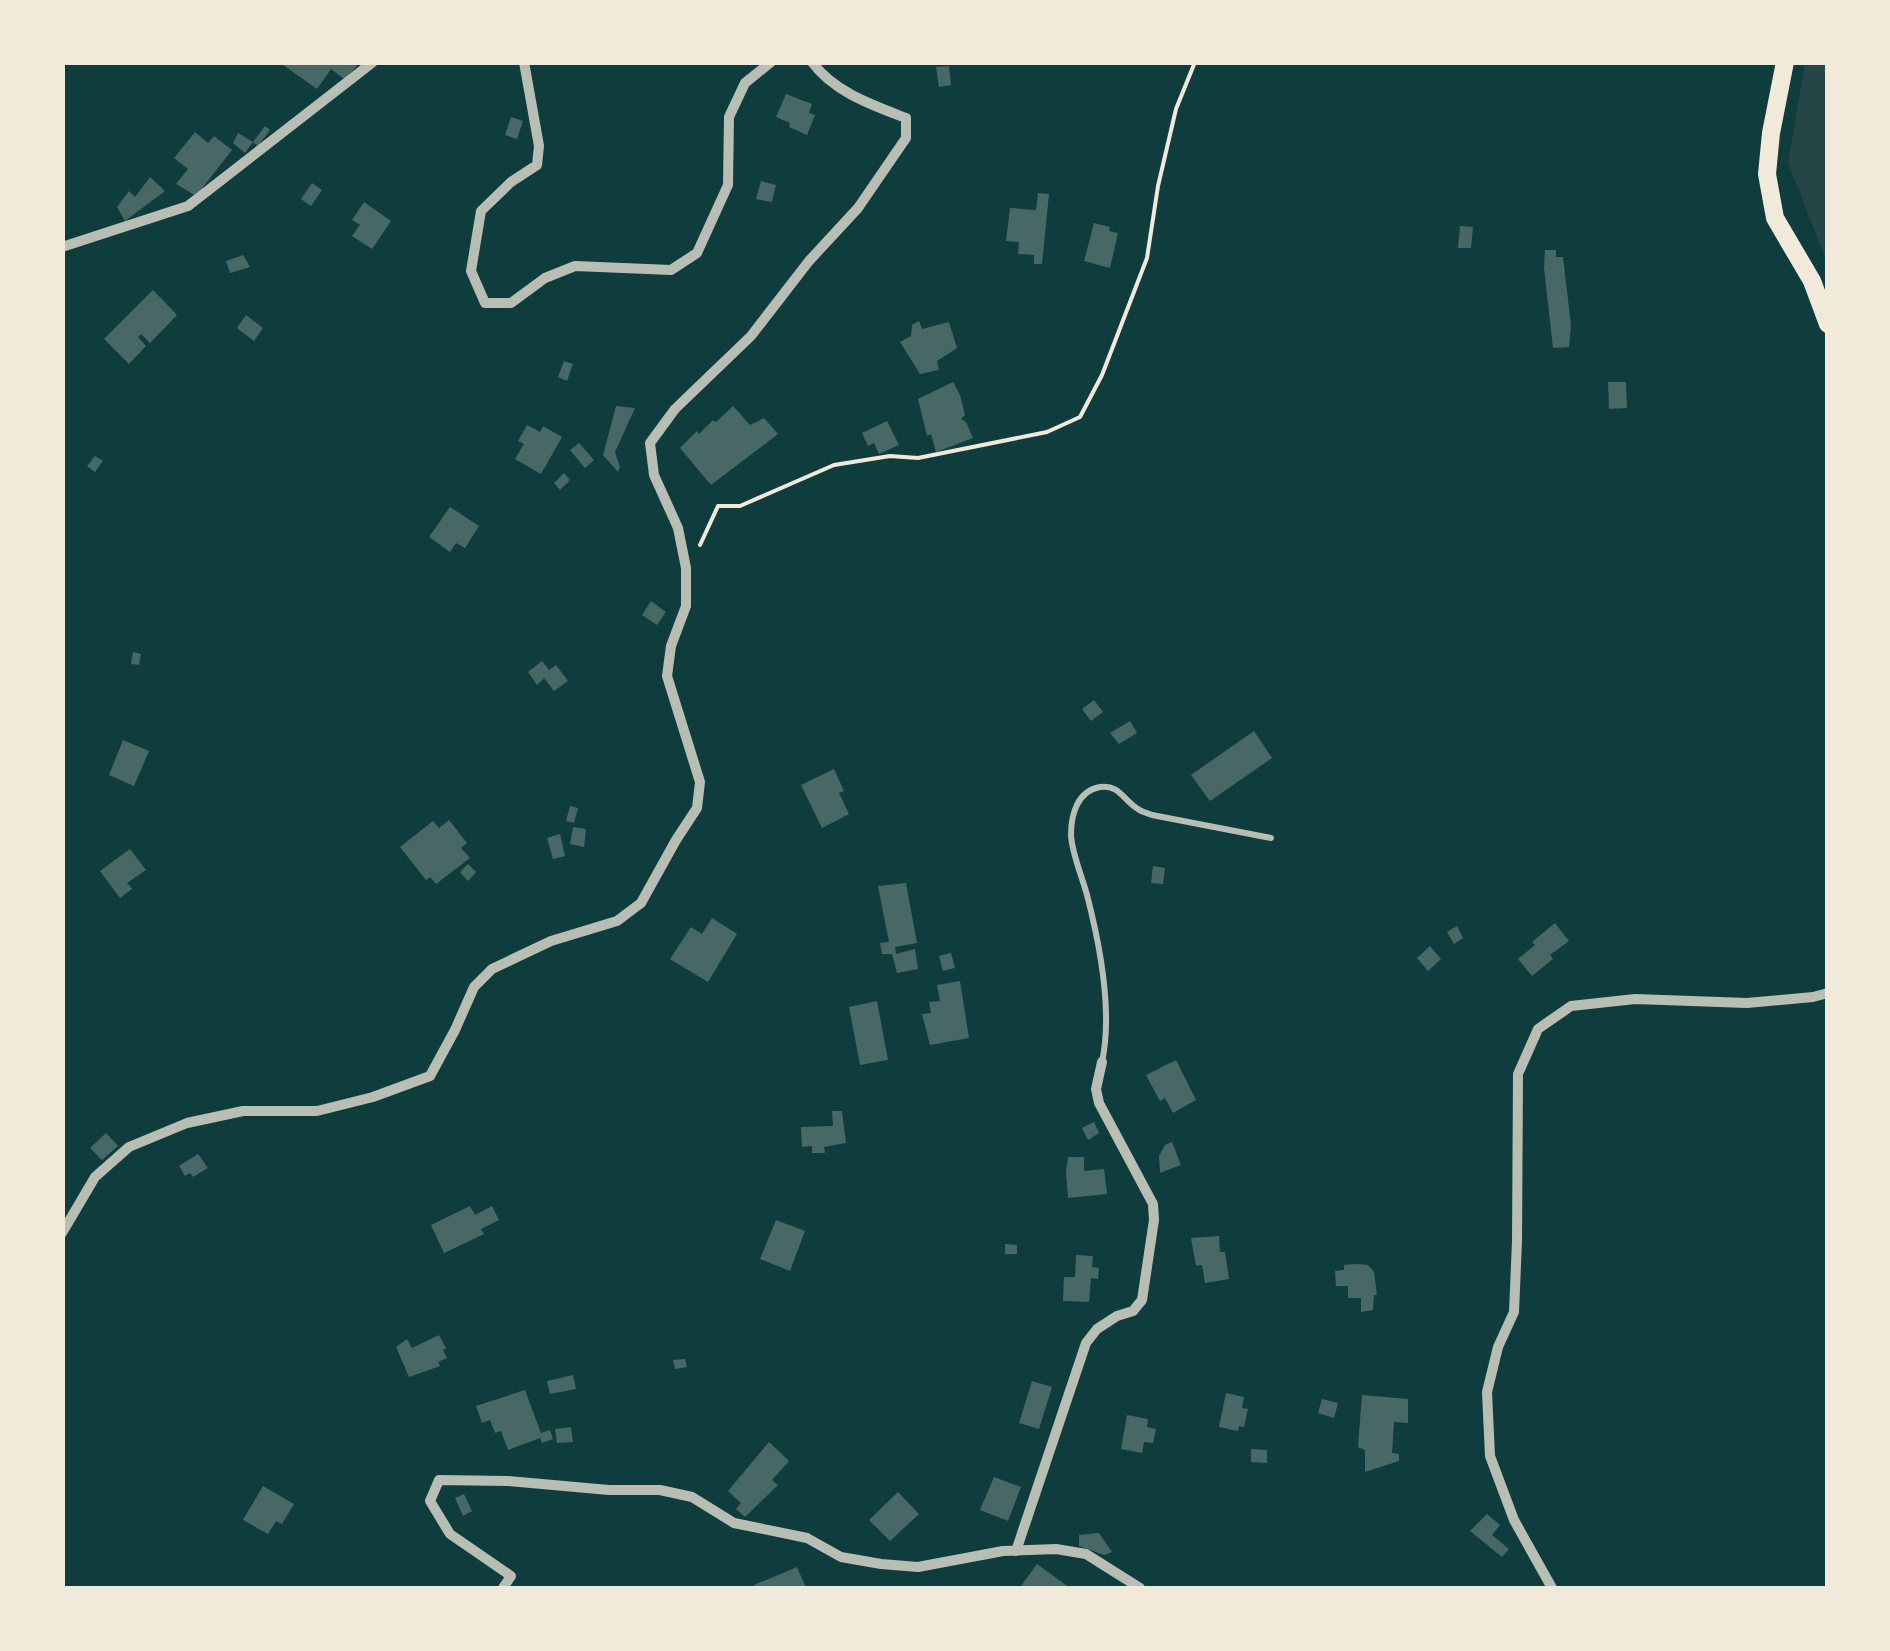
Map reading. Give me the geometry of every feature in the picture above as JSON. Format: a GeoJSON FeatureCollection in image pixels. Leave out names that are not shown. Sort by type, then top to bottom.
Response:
{"type":"FeatureCollection","features":[{"type":"Feature","properties":{"kind":"main road"},"geometry":{"type":"LineString","coordinates":[[1786,62],[1767,174],[1775,218],[1812,281],[1828,324]]}},
{"type":"Feature","properties":{"kind":"street"},"geometry":{"type":"LineString","coordinates":[[62,246],[188,206],[374,62]]}},
{"type":"Feature","properties":{"kind":"street"},"geometry":{"type":"LineString","coordinates":[[524,62],[539,146],[537,165],[511,182],[481,211],[471,271],[485,303],[510,303],[546,278],[575,266],[671,270],[696,253],[728,185],[729,118],[745,82],[771,62]]}},
{"type":"Feature","properties":{"kind":"street"},"geometry":{"type":"LineString","coordinates":[[62,1233],[95,1178],[130,1147],[187,1123],[243,1111],[317,1110],[372,1097],[430,1076],[474,987],[492,969],[551,941],[617,921],[641,904],[697,808],[700,782],[667,676],[672,646],[686,606],[686,568],[678,528],[654,475],[650,443],[675,409],[751,336],[809,261],[858,208],[906,138],[906,118],[869,104],[824,78],[812,62]]}},
{"type":"Feature","properties":{"kind":"street"},"geometry":{"type":"LineString","coordinates":[[1552,1588],[1514,1520],[1490,1456],[1487,1392],[1498,1347],[1514,1312],[1518,1074],[1538,1029],[1571,1006],[1635,999],[1747,1003],[1813,998],[1828,993]]}},
{"type":"Feature","properties":{"kind":"street"},"geometry":{"type":"LineString","coordinates":[[1016,1551],[1086,1343],[1098,1329],[1133,1311],[1142,1300],[1153,1204],[1099,1104],[1096,1089],[1102,1062]]}},
{"type":"Feature","properties":{"kind":"street"},"geometry":{"type":"LineString","coordinates":[[503,1588],[510,1576],[450,1534],[430,1501],[439,1480],[660,1490],[692,1497],[734,1523],[807,1538],[841,1557],[881,1564],[918,1566],[1056,1548],[1086,1554],[1140,1588]]}},
{"type":"Feature","properties":{"kind":"lane"},"geometry":{"type":"LineString","coordinates":[[1102,1062],[1107,1010],[1093,918],[1071,836],[1076,804],[1084,793],[1099,787],[1114,788],[1138,810],[1152,815],[1271,838]]}},
{"type":"Feature","properties":{"kind":"path"},"geometry":{"type":"LineString","coordinates":[[686,568],[718,506],[740,506],[834,465],[890,456],[918,458],[1047,432],[1080,417],[1102,374],[1147,258],[1176,109],[1195,62]]}},
{"type":"Feature","properties":{"kind":"shaded area"},"geometry":{"type":"Polygon","coordinates":[[[1805,63],[1827,63],[1827,262],[1788,163],[1805,63]]]}},
{"type":"Feature","properties":{"kind":"building"},"geometry":{"type":"Polygon","coordinates":[[[279,62],[352,62],[357,66],[344,79],[331,69],[317,89],[279,62]]]}},
{"type":"Feature","properties":{"kind":"building"},"geometry":{"type":"Polygon","coordinates":[[[949,66],[951,85],[939,87],[936,67],[949,66]]]}},
{"type":"Feature","properties":{"kind":"building"},"geometry":{"type":"Polygon","coordinates":[[[786,94],[812,104],[809,113],[815,115],[807,135],[776,117],[786,94]]]}},
{"type":"Feature","properties":{"kind":"building"},"geometry":{"type":"Polygon","coordinates":[[[511,117],[523,121],[517,139],[505,135],[511,117]]]}},
{"type":"Feature","properties":{"kind":"building"},"geometry":{"type":"Polygon","coordinates":[[[265,126],[270,130],[258,146],[253,142],[265,126]]]}},
{"type":"Feature","properties":{"kind":"building"},"geometry":{"type":"Polygon","coordinates":[[[195,132],[208,143],[214,136],[232,150],[196,196],[176,184],[188,169],[174,158],[195,132]]]}},
{"type":"Feature","properties":{"kind":"building"},"geometry":{"type":"Polygon","coordinates":[[[238,133],[253,142],[245,153],[233,143],[238,133]]]}},
{"type":"Feature","properties":{"kind":"building"},"geometry":{"type":"Polygon","coordinates":[[[150,177],[165,191],[125,221],[117,207],[129,191],[135,197],[150,177]]]}},
{"type":"Feature","properties":{"kind":"building"},"geometry":{"type":"Polygon","coordinates":[[[761,181],[776,185],[772,202],[756,199],[761,181]]]}},
{"type":"Feature","properties":{"kind":"building"},"geometry":{"type":"Polygon","coordinates":[[[312,183],[322,190],[311,206],[301,199],[312,183]]]}},
{"type":"Feature","properties":{"kind":"building"},"geometry":{"type":"Polygon","coordinates":[[[1038,193],[1049,194],[1042,264],[1034,264],[1034,255],[1018,254],[1019,242],[1006,241],[1010,208],[1036,210],[1038,193]]]}},
{"type":"Feature","properties":{"kind":"building"},"geometry":{"type":"Polygon","coordinates":[[[364,202],[391,221],[372,249],[352,236],[360,225],[352,220],[364,202]]]}},
{"type":"Feature","properties":{"kind":"building"},"geometry":{"type":"Polygon","coordinates":[[[1094,223],[1118,233],[1110,268],[1084,261],[1094,223]]]}},
{"type":"Feature","properties":{"kind":"building"},"geometry":{"type":"Polygon","coordinates":[[[1460,226],[1473,227],[1471,248],[1458,248],[1460,226]]]}},
{"type":"Feature","properties":{"kind":"building"},"geometry":{"type":"Polygon","coordinates":[[[1545,250],[1556,250],[1556,257],[1563,257],[1571,325],[1569,347],[1553,348],[1545,250]]]}},
{"type":"Feature","properties":{"kind":"building"},"geometry":{"type":"Polygon","coordinates":[[[243,255],[250,267],[230,273],[226,261],[243,255]]]}},
{"type":"Feature","properties":{"kind":"building"},"geometry":{"type":"Polygon","coordinates":[[[153,290],[177,315],[150,343],[141,334],[138,337],[146,346],[129,364],[104,339],[153,290]]]}},
{"type":"Feature","properties":{"kind":"building"},"geometry":{"type":"Polygon","coordinates":[[[246,315],[263,328],[254,341],[237,328],[246,315]]]}},
{"type":"Feature","properties":{"kind":"building"},"geometry":{"type":"Polygon","coordinates":[[[919,321],[922,329],[949,322],[957,348],[937,361],[939,370],[920,374],[900,342],[911,336],[912,325],[919,321]]]}},
{"type":"Feature","properties":{"kind":"building"},"geometry":{"type":"Polygon","coordinates":[[[564,361],[573,364],[567,381],[558,377],[564,361]]]}},
{"type":"Feature","properties":{"kind":"building"},"geometry":{"type":"Polygon","coordinates":[[[953,382],[965,415],[961,419],[973,438],[936,452],[931,434],[927,436],[918,399],[953,382]]]}},
{"type":"Feature","properties":{"kind":"building"},"geometry":{"type":"Polygon","coordinates":[[[1608,382],[1626,382],[1627,408],[1609,409],[1608,382]]]}},
{"type":"Feature","properties":{"kind":"building"},"geometry":{"type":"Polygon","coordinates":[[[616,406],[635,408],[615,452],[618,472],[603,455],[616,406]]]}},
{"type":"Feature","properties":{"kind":"building"},"geometry":{"type":"Polygon","coordinates":[[[733,406],[750,425],[764,418],[778,434],[711,485],[680,448],[733,406]]]}},
{"type":"Feature","properties":{"kind":"building"},"geometry":{"type":"Polygon","coordinates":[[[887,421],[899,445],[879,454],[874,443],[868,446],[862,433],[887,421]]]}},
{"type":"Feature","properties":{"kind":"building"},"geometry":{"type":"Polygon","coordinates":[[[527,425],[540,432],[543,426],[562,437],[541,474],[515,459],[524,444],[518,441],[527,425]]]}},
{"type":"Feature","properties":{"kind":"building"},"geometry":{"type":"Polygon","coordinates":[[[579,443],[594,460],[585,468],[570,450],[579,443]]]}},
{"type":"Feature","properties":{"kind":"building"},"geometry":{"type":"Polygon","coordinates":[[[95,456],[103,461],[95,472],[87,466],[95,456]]]}},
{"type":"Feature","properties":{"kind":"building"},"geometry":{"type":"Polygon","coordinates":[[[564,473],[570,480],[560,490],[554,483],[564,473]]]}},
{"type":"Feature","properties":{"kind":"building"},"geometry":{"type":"Polygon","coordinates":[[[450,507],[479,526],[465,548],[456,543],[450,552],[429,537],[450,507]]]}},
{"type":"Feature","properties":{"kind":"building"},"geometry":{"type":"Polygon","coordinates":[[[651,601],[666,612],[657,625],[642,615],[651,601]]]}},
{"type":"Feature","properties":{"kind":"building"},"geometry":{"type":"Polygon","coordinates":[[[133,652],[141,654],[139,665],[131,664],[133,652]]]}},
{"type":"Feature","properties":{"kind":"building"},"geometry":{"type":"Polygon","coordinates":[[[542,661],[549,670],[556,665],[568,681],[554,691],[544,678],[537,685],[528,672],[542,661]]]}},
{"type":"Feature","properties":{"kind":"building"},"geometry":{"type":"Polygon","coordinates":[[[1094,700],[1103,712],[1091,721],[1082,709],[1094,700]]]}},
{"type":"Feature","properties":{"kind":"building"},"geometry":{"type":"Polygon","coordinates":[[[1130,721],[1137,733],[1119,744],[1110,733],[1130,721]]]}},
{"type":"Feature","properties":{"kind":"building"},"geometry":{"type":"Polygon","coordinates":[[[1254,731],[1272,758],[1210,801],[1191,775],[1254,731]]]}},
{"type":"Feature","properties":{"kind":"building"},"geometry":{"type":"Polygon","coordinates":[[[123,740],[149,751],[134,786],[109,775],[123,740]]]}},
{"type":"Feature","properties":{"kind":"building"},"geometry":{"type":"Polygon","coordinates":[[[834,769],[849,814],[822,828],[801,785],[834,769]]]}},
{"type":"Feature","properties":{"kind":"building"},"geometry":{"type":"Polygon","coordinates":[[[570,806],[578,808],[574,823],[566,821],[570,806]]]}},
{"type":"Feature","properties":{"kind":"building"},"geometry":{"type":"Polygon","coordinates":[[[449,820],[467,843],[461,848],[470,858],[436,884],[430,877],[426,880],[400,847],[433,821],[439,828],[449,820]]]}},
{"type":"Feature","properties":{"kind":"building"},"geometry":{"type":"Polygon","coordinates":[[[573,827],[586,829],[584,847],[570,844],[573,827]]]}},
{"type":"Feature","properties":{"kind":"building"},"geometry":{"type":"Polygon","coordinates":[[[560,834],[565,856],[553,859],[547,838],[560,834]]]}},
{"type":"Feature","properties":{"kind":"building"},"geometry":{"type":"Polygon","coordinates":[[[130,849],[146,870],[127,883],[132,889],[120,898],[100,871],[130,849]]]}},
{"type":"Feature","properties":{"kind":"building"},"geometry":{"type":"Polygon","coordinates":[[[468,864],[476,872],[468,881],[460,872],[468,864]]]}},
{"type":"Feature","properties":{"kind":"building"},"geometry":{"type":"Polygon","coordinates":[[[1153,866],[1165,868],[1163,884],[1151,883],[1153,866]]]}},
{"type":"Feature","properties":{"kind":"building"},"geometry":{"type":"Polygon","coordinates":[[[906,883],[917,943],[895,947],[896,954],[915,949],[918,969],[897,973],[892,954],[882,954],[880,943],[889,942],[878,886],[906,883]]]}},
{"type":"Feature","properties":{"kind":"building"},"geometry":{"type":"Polygon","coordinates":[[[712,918],[737,934],[708,982],[670,959],[691,927],[702,934],[712,918]]]}},
{"type":"Feature","properties":{"kind":"building"},"geometry":{"type":"Polygon","coordinates":[[[1555,923],[1569,941],[1532,976],[1518,959],[1555,923]]]}},
{"type":"Feature","properties":{"kind":"building"},"geometry":{"type":"Polygon","coordinates":[[[1457,926],[1463,938],[1454,944],[1447,932],[1457,926]]]}},
{"type":"Feature","properties":{"kind":"building"},"geometry":{"type":"Polygon","coordinates":[[[1430,946],[1441,959],[1428,971],[1417,958],[1430,946]]]}},
{"type":"Feature","properties":{"kind":"building"},"geometry":{"type":"Polygon","coordinates":[[[951,953],[955,968],[943,971],[939,956],[951,953]]]}},
{"type":"Feature","properties":{"kind":"building"},"geometry":{"type":"Polygon","coordinates":[[[960,981],[969,1038],[930,1045],[922,1014],[931,1013],[929,1002],[940,1001],[937,985],[960,981]]]}},
{"type":"Feature","properties":{"kind":"building"},"geometry":{"type":"Polygon","coordinates":[[[877,1001],[888,1060],[860,1065],[849,1007],[877,1001]]]}},
{"type":"Feature","properties":{"kind":"building"},"geometry":{"type":"Polygon","coordinates":[[[1176,1060],[1196,1100],[1173,1113],[1165,1098],[1160,1101],[1146,1075],[1176,1060]]]}},
{"type":"Feature","properties":{"kind":"building"},"geometry":{"type":"Polygon","coordinates":[[[832,1111],[842,1111],[846,1143],[824,1147],[825,1153],[812,1153],[812,1146],[802,1147],[801,1127],[833,1126],[832,1111]]]}},
{"type":"Feature","properties":{"kind":"building"},"geometry":{"type":"Polygon","coordinates":[[[1094,1122],[1099,1133],[1088,1140],[1082,1128],[1094,1122]]]}},
{"type":"Feature","properties":{"kind":"building"},"geometry":{"type":"Polygon","coordinates":[[[106,1133],[118,1146],[102,1160],[90,1148],[106,1133]]]}},
{"type":"Feature","properties":{"kind":"building"},"geometry":{"type":"Polygon","coordinates":[[[1172,1142],[1181,1165],[1160,1173],[1159,1156],[1165,1145],[1172,1142]]]}},
{"type":"Feature","properties":{"kind":"building"},"geometry":{"type":"Polygon","coordinates":[[[198,1154],[208,1168],[193,1177],[190,1173],[185,1176],[179,1166],[198,1154]]]}},
{"type":"Feature","properties":{"kind":"building"},"geometry":{"type":"Polygon","coordinates":[[[1068,1157],[1084,1157],[1084,1171],[1104,1169],[1107,1194],[1068,1198],[1068,1157]]]}},
{"type":"Feature","properties":{"kind":"building"},"geometry":{"type":"Polygon","coordinates":[[[470,1206],[475,1215],[492,1206],[499,1220],[481,1229],[484,1234],[444,1253],[431,1225],[470,1206]]]}},
{"type":"Feature","properties":{"kind":"building"},"geometry":{"type":"Polygon","coordinates":[[[776,1220],[805,1231],[790,1271],[760,1259],[776,1220]]]}},
{"type":"Feature","properties":{"kind":"building"},"geometry":{"type":"Polygon","coordinates":[[[1219,1236],[1229,1279],[1205,1283],[1202,1265],[1196,1266],[1191,1238],[1219,1236]]]}},
{"type":"Feature","properties":{"kind":"building"},"geometry":{"type":"Polygon","coordinates":[[[1005,1244],[1017,1245],[1017,1254],[1005,1254],[1005,1244]]]}},
{"type":"Feature","properties":{"kind":"building"},"geometry":{"type":"Polygon","coordinates":[[[1076,1255],[1093,1256],[1092,1267],[1099,1268],[1098,1279],[1091,1278],[1089,1302],[1063,1301],[1064,1277],[1075,1277],[1076,1255]]]}},
{"type":"Feature","properties":{"kind":"building"},"geometry":{"type":"Polygon","coordinates":[[[1368,1265],[1374,1272],[1377,1295],[1373,1310],[1361,1312],[1361,1298],[1348,1298],[1348,1286],[1336,1286],[1335,1271],[1368,1265]]]}},
{"type":"Feature","properties":{"kind":"building"},"geometry":{"type":"Polygon","coordinates":[[[439,1335],[447,1358],[438,1362],[440,1366],[409,1377],[396,1347],[407,1339],[412,1348],[439,1335]]]}},
{"type":"Feature","properties":{"kind":"building"},"geometry":{"type":"Polygon","coordinates":[[[685,1359],[687,1367],[675,1369],[673,1360],[685,1359]]]}},
{"type":"Feature","properties":{"kind":"building"},"geometry":{"type":"Polygon","coordinates":[[[573,1375],[576,1389],[550,1394],[547,1381],[573,1375]]]}},
{"type":"Feature","properties":{"kind":"building"},"geometry":{"type":"Polygon","coordinates":[[[1032,1381],[1052,1387],[1039,1429],[1019,1423],[1032,1381]]]}},
{"type":"Feature","properties":{"kind":"building"},"geometry":{"type":"Polygon","coordinates":[[[525,1390],[541,1433],[550,1430],[553,1439],[542,1443],[540,1438],[508,1450],[501,1431],[495,1433],[490,1420],[482,1423],[476,1406],[525,1390]]]}},
{"type":"Feature","properties":{"kind":"building"},"geometry":{"type":"Polygon","coordinates":[[[1226,1393],[1244,1397],[1242,1408],[1248,1409],[1244,1427],[1239,1426],[1238,1431],[1219,1427],[1226,1393]]]}},
{"type":"Feature","properties":{"kind":"building"},"geometry":{"type":"Polygon","coordinates":[[[1362,1395],[1408,1399],[1408,1423],[1394,1422],[1392,1453],[1399,1454],[1399,1461],[1365,1472],[1365,1450],[1358,1447],[1362,1395]]]}},
{"type":"Feature","properties":{"kind":"building"},"geometry":{"type":"Polygon","coordinates":[[[1322,1399],[1338,1403],[1334,1418],[1318,1413],[1322,1399]]]}},
{"type":"Feature","properties":{"kind":"building"},"geometry":{"type":"Polygon","coordinates":[[[1127,1415],[1148,1419],[1147,1427],[1156,1429],[1153,1443],[1144,1442],[1142,1453],[1121,1449],[1127,1415]]]}},
{"type":"Feature","properties":{"kind":"building"},"geometry":{"type":"Polygon","coordinates":[[[571,1427],[573,1442],[557,1443],[555,1429],[571,1427]]]}},
{"type":"Feature","properties":{"kind":"building"},"geometry":{"type":"Polygon","coordinates":[[[769,1442],[789,1461],[772,1480],[778,1485],[745,1517],[736,1509],[741,1503],[728,1491],[769,1442]]]}},
{"type":"Feature","properties":{"kind":"building"},"geometry":{"type":"Polygon","coordinates":[[[1251,1449],[1267,1450],[1267,1463],[1251,1462],[1251,1449]]]}},
{"type":"Feature","properties":{"kind":"building"},"geometry":{"type":"Polygon","coordinates":[[[994,1477],[1021,1487],[1008,1521],[980,1510],[994,1477]]]}},
{"type":"Feature","properties":{"kind":"building"},"geometry":{"type":"Polygon","coordinates":[[[263,1486],[294,1504],[282,1524],[276,1521],[268,1534],[243,1520],[263,1486]]]}},
{"type":"Feature","properties":{"kind":"building"},"geometry":{"type":"Polygon","coordinates":[[[898,1492],[919,1514],[890,1541],[869,1520],[898,1492]]]}},
{"type":"Feature","properties":{"kind":"building"},"geometry":{"type":"Polygon","coordinates":[[[464,1494],[472,1511],[463,1516],[455,1498],[464,1494]]]}},
{"type":"Feature","properties":{"kind":"building"},"geometry":{"type":"Polygon","coordinates":[[[1487,1514],[1500,1525],[1492,1535],[1509,1549],[1502,1557],[1470,1531],[1487,1514]]]}},
{"type":"Feature","properties":{"kind":"building"},"geometry":{"type":"Polygon","coordinates":[[[1099,1533],[1112,1552],[1104,1555],[1079,1546],[1079,1535],[1099,1533]]]}},
{"type":"Feature","properties":{"kind":"building"},"geometry":{"type":"Polygon","coordinates":[[[1037,1564],[1070,1588],[1021,1586],[1037,1564]]]}},
{"type":"Feature","properties":{"kind":"building"},"geometry":{"type":"Polygon","coordinates":[[[797,1567],[806,1588],[754,1585],[797,1567]]]}}]}
